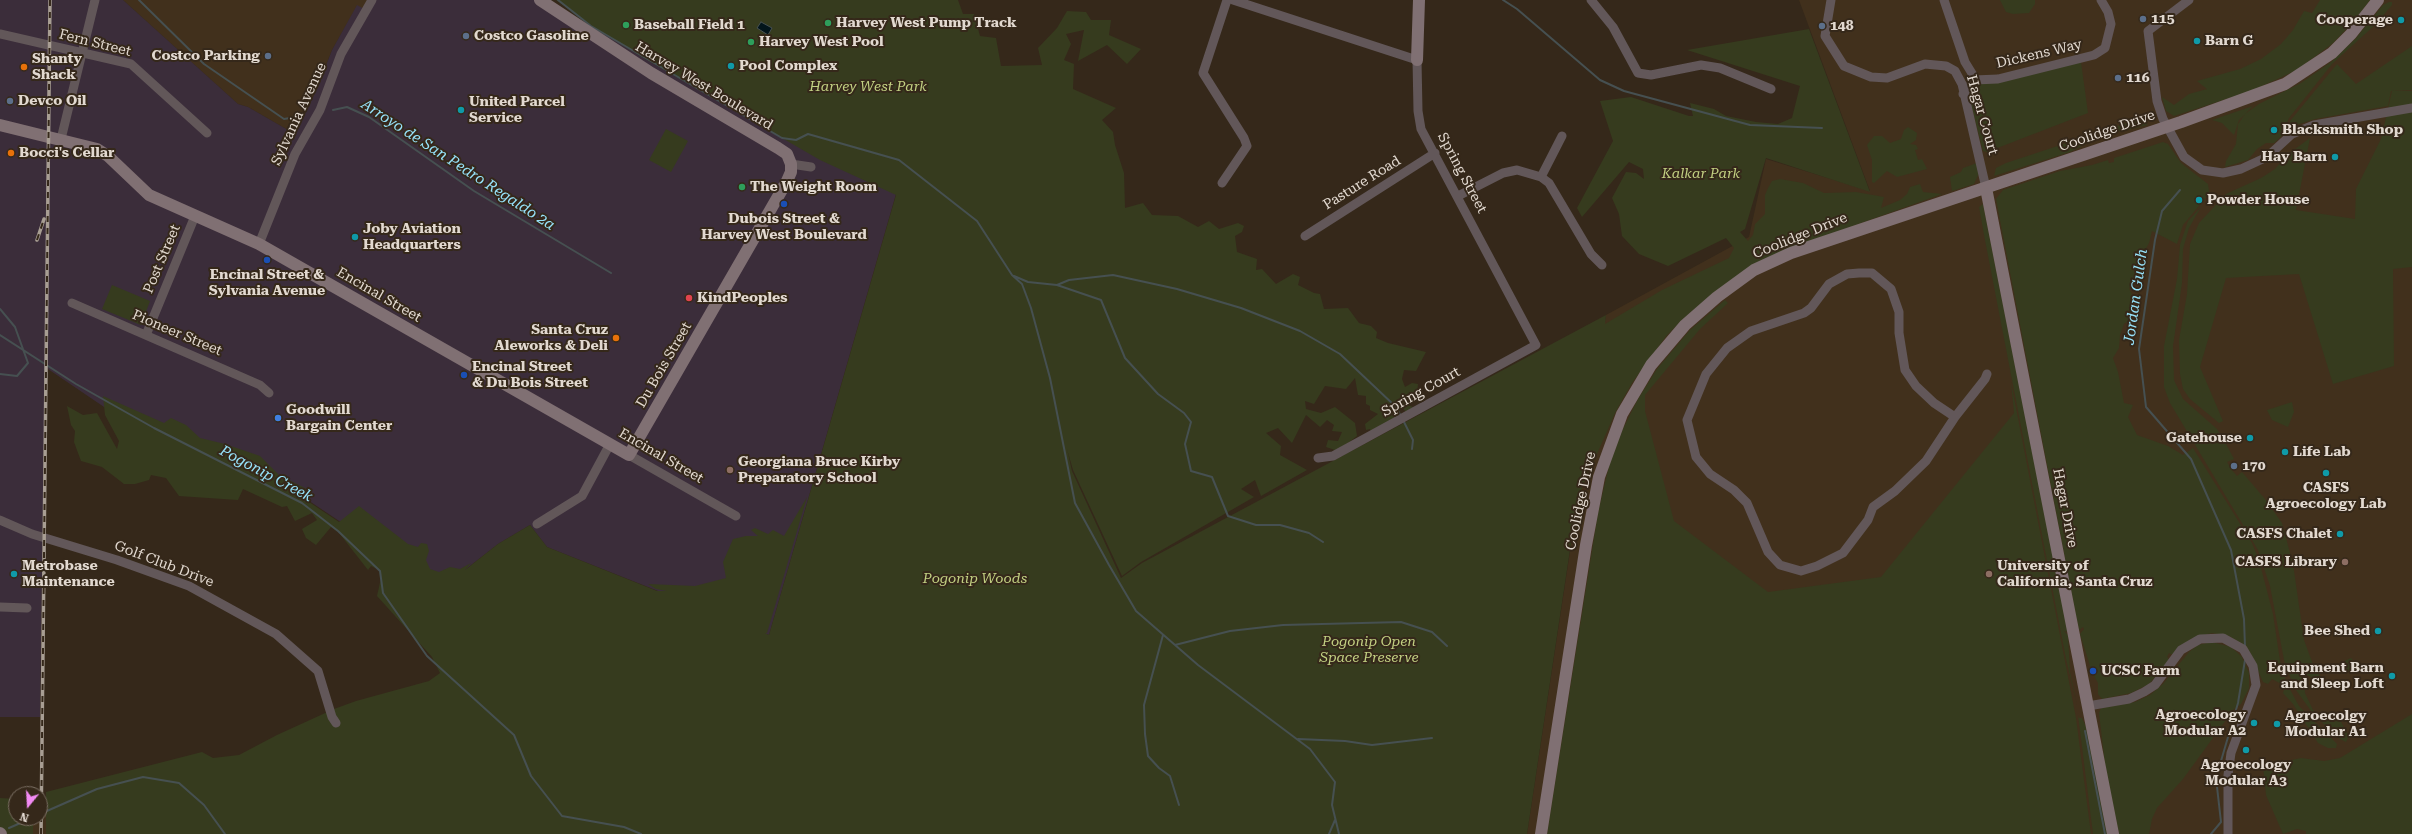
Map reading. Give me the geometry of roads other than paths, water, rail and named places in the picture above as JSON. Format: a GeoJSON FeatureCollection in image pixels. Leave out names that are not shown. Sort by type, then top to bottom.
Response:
{"type":"FeatureCollection","features":[{"type":"Feature","properties":{"kind":"street"},"geometry":{"type":"LineString","coordinates":[[61,139],[95,0]]}},
{"type":"Feature","properties":{"kind":"street","name":"Sylvania Avenue"},"geometry":{"type":"LineString","coordinates":[[259,244],[295,154],[320,110],[341,54],[372,0]]}},
{"type":"Feature","properties":{"kind":"street","name":"Harvey West Boulevard"},"geometry":{"type":"LineString","coordinates":[[540,0],[651,73],[778,148],[787,154],[791,164]]}},
{"type":"Feature","properties":{"kind":"street"},"geometry":{"type":"LineString","coordinates":[[1222,183],[1247,146],[1244,138],[1203,73],[1227,0]]}},
{"type":"Feature","properties":{"kind":"street"},"geometry":{"type":"LineString","coordinates":[[1233,0],[1417,60]]}},
{"type":"Feature","properties":{"kind":"street","name":"Spring Street"},"geometry":{"type":"LineString","coordinates":[[1419,0],[1417,60],[1420,123],[1536,346]]}},
{"type":"Feature","properties":{"kind":"street"},"geometry":{"type":"LineString","coordinates":[[1591,0],[1613,27],[1638,73],[1651,75],[1701,66],[1720,68],[1771,89]]}},
{"type":"Feature","properties":{"kind":"street","name":"Hagar Court"},"geometry":{"type":"LineString","coordinates":[[1831,0],[1825,36],[1844,66],[1871,77],[1887,78],[1925,64],[1946,66],[1955,71],[1962,84],[1963,94],[1986,188]]}},
{"type":"Feature","properties":{"kind":"street"},"geometry":{"type":"LineString","coordinates":[[1944,0],[1974,80],[1963,94]]}},
{"type":"Feature","properties":{"kind":"street","name":"Dickens Way"},"geometry":{"type":"LineString","coordinates":[[1974,80],[1998,79],[2094,55],[2105,48],[2111,24],[2108,12],[2101,0]]}},
{"type":"Feature","properties":{"kind":"street"},"geometry":{"type":"LineString","coordinates":[[2189,0],[2148,31],[2157,101],[2167,127],[2178,148],[2193,164],[2210,172],[2228,173],[2260,161],[2292,134],[2308,127],[2412,108]]}},
{"type":"Feature","properties":{"kind":"street","name":"Coolidge Drive"},"geometry":{"type":"LineString","coordinates":[[1541,834],[1587,539],[1599,477],[1622,414],[1651,365],[1681,330],[1700,311],[1754,270],[1791,253],[2265,93],[2302,74],[2342,43],[2378,0]]}},
{"type":"Feature","properties":{"kind":"street","name":"Fern Street"},"geometry":{"type":"LineString","coordinates":[[0,34],[131,64],[207,133]]}},
{"type":"Feature","properties":{"kind":"street","name":"Encinal Street"},"geometry":{"type":"LineString","coordinates":[[0,125],[97,149],[108,156],[149,195],[259,244],[736,516]]}},
{"type":"Feature","properties":{"kind":"street"},"geometry":{"type":"LineString","coordinates":[[1542,177],[1562,136]]}},
{"type":"Feature","properties":{"kind":"street","name":"Pasture Road"},"geometry":{"type":"LineString","coordinates":[[1305,236],[1435,153]]}},
{"type":"Feature","properties":{"kind":"street"},"geometry":{"type":"LineString","coordinates":[[791,164],[811,167]]}},
{"type":"Feature","properties":{"kind":"street","name":"Du Bois Street"},"geometry":{"type":"LineString","coordinates":[[629,455],[788,181],[791,172],[791,164]]}},
{"type":"Feature","properties":{"kind":"street"},"geometry":{"type":"LineString","coordinates":[[1458,196],[1503,173],[1517,170],[1542,177],[1549,183],[1591,254],[1602,265]]}},
{"type":"Feature","properties":{"kind":"street","name":"Hagar Drive"},"geometry":{"type":"LineString","coordinates":[[1986,188],[2113,834]]}},
{"type":"Feature","properties":{"kind":"street","name":"Post Street"},"geometry":{"type":"LineString","coordinates":[[146,335],[195,216]]}},
{"type":"Feature","properties":{"kind":"street"},"geometry":{"type":"LineString","coordinates":[[1955,417],[1934,403],[1916,386],[1905,370],[1899,332],[1898,312],[1891,289],[1872,274],[1859,273],[1847,274],[1828,284],[1811,308],[1804,313],[1751,331],[1727,348],[1706,374],[1687,420],[1696,457],[1710,474],[1734,490],[1747,503],[1768,552],[1780,565],[1801,571],[1843,553],[1868,520],[1874,507],[1895,491],[1926,461],[1955,417],[1985,379],[1987,374]]}},
{"type":"Feature","properties":{"kind":"street","name":"Pioneer Street"},"geometry":{"type":"LineString","coordinates":[[72,303],[260,385],[269,393]]}},
{"type":"Feature","properties":{"kind":"street","name":"Spring Court"},"geometry":{"type":"LineString","coordinates":[[1318,458],[1334,456],[1536,346]]}},
{"type":"Feature","properties":{"kind":"street"},"geometry":{"type":"LineString","coordinates":[[537,524],[582,496],[610,444]]}},
{"type":"Feature","properties":{"kind":"street","name":"Golf Club Drive"},"geometry":{"type":"LineString","coordinates":[[0,520],[32,534],[117,560],[189,586],[276,634],[318,671],[332,717],[336,723]]}},
{"type":"Feature","properties":{"kind":"street"},"geometry":{"type":"LineString","coordinates":[[0,607],[27,608]]}},
{"type":"Feature","properties":{"kind":"street"},"geometry":{"type":"LineString","coordinates":[[2088,706],[2130,698],[2144,692],[2155,685],[2182,650],[2200,639],[2223,638],[2243,648],[2253,666],[2256,685],[2254,695],[2231,753],[2228,774],[2228,834]]}},
{"type":"Feature","properties":{"kind":"waterway","name":"Arroyo de San Pedro Regaldo 2a"},"geometry":{"type":"LineString","coordinates":[[139,0],[204,64],[284,119],[302,116]]}},
{"type":"Feature","properties":{"kind":"waterway"},"geometry":{"type":"LineString","coordinates":[[558,0],[591,26],[782,138],[796,140],[808,134],[899,160],[977,221],[1012,275],[1022,284],[1031,308],[1050,378],[1075,503],[1136,611],[1198,665],[1310,749],[1335,782],[1332,805],[1339,834]]}},
{"type":"Feature","properties":{"kind":"waterway"},"geometry":{"type":"LineString","coordinates":[[1503,0],[1517,9],[1600,80],[1624,91],[1750,125],[1822,128]]}},
{"type":"Feature","properties":{"kind":"waterway","name":"Arroyo de San Pedro Regaldo 2a"},"geometry":{"type":"LineString","coordinates":[[333,110],[347,107],[369,117],[474,191],[611,273]]}},
{"type":"Feature","properties":{"kind":"waterway","name":"Jordan Gulch"},"geometry":{"type":"LineString","coordinates":[[2180,190],[2162,211],[2155,240],[2139,349],[2146,407],[2191,459],[2231,550],[2244,619],[2245,647]]}},
{"type":"Feature","properties":{"kind":"waterway"},"geometry":{"type":"LineString","coordinates":[[1014,276],[1028,282],[1057,285],[1069,280],[1113,275],[1177,289],[1241,308],[1300,331],[1340,354],[1395,406],[1401,416]]}},
{"type":"Feature","properties":{"kind":"waterway"},"geometry":{"type":"LineString","coordinates":[[1057,285],[1101,300],[1125,358],[1158,394],[1184,413],[1191,422],[1185,444],[1191,471],[1212,477],[1228,516],[1256,525],[1280,525],[1309,533],[1323,542]]}},
{"type":"Feature","properties":{"kind":"waterway","name":"Pogonip Creek"},"geometry":{"type":"LineString","coordinates":[[0,309],[15,327],[28,363],[17,376],[0,374]]}},
{"type":"Feature","properties":{"kind":"waterway","name":"Pogonip Creek"},"geometry":{"type":"LineString","coordinates":[[0,335],[76,384],[154,428],[302,503],[338,531],[380,571],[383,593],[427,656],[514,735],[531,776],[562,816],[624,827],[641,834]]}},
{"type":"Feature","properties":{"kind":"waterway"},"geometry":{"type":"LineString","coordinates":[[1403,420],[1413,440],[1412,449]]}},
{"type":"Feature","properties":{"kind":"waterway"},"geometry":{"type":"LineString","coordinates":[[1175,645],[1230,631],[1283,625],[1401,622],[1432,632],[1447,646]]}},
{"type":"Feature","properties":{"kind":"waterway"},"geometry":{"type":"LineString","coordinates":[[1163,635],[1144,705],[1145,734],[1148,756],[1159,768],[1170,776],[1179,805]]}},
{"type":"Feature","properties":{"kind":"waterway","name":"Jordan Gulch"},"geometry":{"type":"LineString","coordinates":[[2211,834],[2221,822],[2216,778],[2238,703],[2245,660]]}},
{"type":"Feature","properties":{"kind":"waterway"},"geometry":{"type":"LineString","coordinates":[[2085,731],[2105,834]]}},
{"type":"Feature","properties":{"kind":"waterway"},"geometry":{"type":"LineString","coordinates":[[1298,739],[1345,741],[1372,745],[1432,738]]}},
{"type":"Feature","properties":{"kind":"waterway"},"geometry":{"type":"LineString","coordinates":[[48,810],[97,789],[143,777],[179,783],[204,805],[225,834]]}},
{"type":"Feature","properties":{"kind":"waterway"},"geometry":{"type":"LineString","coordinates":[[1329,834],[1335,820]]}},
{"type":"Feature","properties":{"kind":"waterway"},"geometry":{"type":"LineString","coordinates":[[9,828],[14,826]]}},
{"type":"Feature","properties":{"kind":"railway"},"geometry":{"type":"LineString","coordinates":[[41,834],[50,0]]}},
{"type":"Feature","properties":{"kind":"railway"},"geometry":{"type":"LineString","coordinates":[[37,240],[44,219]]}},
{"type":"Feature","properties":{"kind":"place","name":"115"},"geometry":{"type":"Point","coordinates":[2143,19]}},
{"type":"Feature","properties":{"kind":"place","name":"Cooperage"},"geometry":{"type":"Point","coordinates":[2401,20]}},
{"type":"Feature","properties":{"kind":"place","name":"Harvey West Pump Track"},"geometry":{"type":"Point","coordinates":[828,23]}},
{"type":"Feature","properties":{"kind":"place","name":"Baseball Field 1"},"geometry":{"type":"Point","coordinates":[626,25]}},
{"type":"Feature","properties":{"kind":"place","name":"148"},"geometry":{"type":"Point","coordinates":[1822,26]}},
{"type":"Feature","properties":{"kind":"place","name":"Costco Gasoline"},"geometry":{"type":"Point","coordinates":[466,36]}},
{"type":"Feature","properties":{"kind":"place","name":"Barn G"},"geometry":{"type":"Point","coordinates":[2197,41]}},
{"type":"Feature","properties":{"kind":"place","name":"Harvey West Pool"},"geometry":{"type":"Point","coordinates":[751,42]}},
{"type":"Feature","properties":{"kind":"place","name":"Costco Parking"},"geometry":{"type":"Point","coordinates":[268,56]}},
{"type":"Feature","properties":{"kind":"place","name":"Pool Complex"},"geometry":{"type":"Point","coordinates":[731,66]}},
{"type":"Feature","properties":{"kind":"place","name":"Shanty Shack"},"geometry":{"type":"Point","coordinates":[24,67]}},
{"type":"Feature","properties":{"kind":"place","name":"116"},"geometry":{"type":"Point","coordinates":[2118,78]}},
{"type":"Feature","properties":{"kind":"place","name":"Devco Oil"},"geometry":{"type":"Point","coordinates":[10,101]}},
{"type":"Feature","properties":{"kind":"place","name":"United Parcel Service"},"geometry":{"type":"Point","coordinates":[461,110]}},
{"type":"Feature","properties":{"kind":"place","name":"Blacksmith Shop"},"geometry":{"type":"Point","coordinates":[2274,130]}},
{"type":"Feature","properties":{"kind":"place","name":"Bocci's Cellar"},"geometry":{"type":"Point","coordinates":[11,153]}},
{"type":"Feature","properties":{"kind":"place","name":"Hay Barn"},"geometry":{"type":"Point","coordinates":[2335,157]}},
{"type":"Feature","properties":{"kind":"place","name":"The Weight Room"},"geometry":{"type":"Point","coordinates":[742,187]}},
{"type":"Feature","properties":{"kind":"place","name":"Powder House"},"geometry":{"type":"Point","coordinates":[2199,200]}},
{"type":"Feature","properties":{"kind":"place","name":"Dubois Street & Harvey West Boulevard"},"geometry":{"type":"Point","coordinates":[784,204]}},
{"type":"Feature","properties":{"kind":"place","name":"Joby Aviation Headquarters"},"geometry":{"type":"Point","coordinates":[355,237]}},
{"type":"Feature","properties":{"kind":"place","name":"Encinal Street & Sylvania Avenue"},"geometry":{"type":"Point","coordinates":[267,260]}},
{"type":"Feature","properties":{"kind":"place","name":"KindPeoples"},"geometry":{"type":"Point","coordinates":[689,298]}},
{"type":"Feature","properties":{"kind":"place","name":"Santa Cruz Aleworks & Deli"},"geometry":{"type":"Point","coordinates":[616,338]}},
{"type":"Feature","properties":{"kind":"place","name":"Encinal Street & Du Bois Street"},"geometry":{"type":"Point","coordinates":[464,375]}},
{"type":"Feature","properties":{"kind":"place","name":"Goodwill Bargain Center"},"geometry":{"type":"Point","coordinates":[278,418]}},
{"type":"Feature","properties":{"kind":"place","name":"Gatehouse"},"geometry":{"type":"Point","coordinates":[2250,438]}},
{"type":"Feature","properties":{"kind":"place","name":"Life Lab"},"geometry":{"type":"Point","coordinates":[2285,452]}},
{"type":"Feature","properties":{"kind":"place","name":"170"},"geometry":{"type":"Point","coordinates":[2234,466]}},
{"type":"Feature","properties":{"kind":"place","name":"Georgiana Bruce Kirby Preparatory School"},"geometry":{"type":"Point","coordinates":[730,470]}},
{"type":"Feature","properties":{"kind":"place","name":"CASFS Agroecology Lab"},"geometry":{"type":"Point","coordinates":[2326,473]}},
{"type":"Feature","properties":{"kind":"place","name":"CASFS Chalet"},"geometry":{"type":"Point","coordinates":[2340,534]}},
{"type":"Feature","properties":{"kind":"place","name":"CASFS Library"},"geometry":{"type":"Point","coordinates":[2345,562]}},
{"type":"Feature","properties":{"kind":"place","name":"Metrobase Maintenance"},"geometry":{"type":"Point","coordinates":[14,574]}},
{"type":"Feature","properties":{"kind":"place","name":"University of California, Santa Cruz"},"geometry":{"type":"Point","coordinates":[1989,574]}},
{"type":"Feature","properties":{"kind":"place","name":"Bee Shed"},"geometry":{"type":"Point","coordinates":[2378,631]}},
{"type":"Feature","properties":{"kind":"place","name":"UCSC Farm"},"geometry":{"type":"Point","coordinates":[2093,671]}},
{"type":"Feature","properties":{"kind":"place","name":"Equipment Barn and Sleep Loft"},"geometry":{"type":"Point","coordinates":[2392,676]}},
{"type":"Feature","properties":{"kind":"place","name":"Agroecology Modular A2"},"geometry":{"type":"Point","coordinates":[2254,723]}},
{"type":"Feature","properties":{"kind":"place","name":"Agroecolgy Modular A1"},"geometry":{"type":"Point","coordinates":[2277,724]}},
{"type":"Feature","properties":{"kind":"place","name":"Agroecology Modular A3"},"geometry":{"type":"Point","coordinates":[2246,750]}},
{"type":"Feature","properties":{"kind":"park label","name":"Harvey West Park"},"geometry":{"type":"Point","coordinates":[868,87]}},
{"type":"Feature","properties":{"kind":"park label","name":"Kalkar Park"},"geometry":{"type":"Point","coordinates":[1701,174]}},
{"type":"Feature","properties":{"kind":"park label","name":"Pogonip Woods"},"geometry":{"type":"Point","coordinates":[975,579]}},
{"type":"Feature","properties":{"kind":"park label","name":"Pogonip Open Space Preserve"},"geometry":{"type":"Point","coordinates":[1369,650]}}]}
